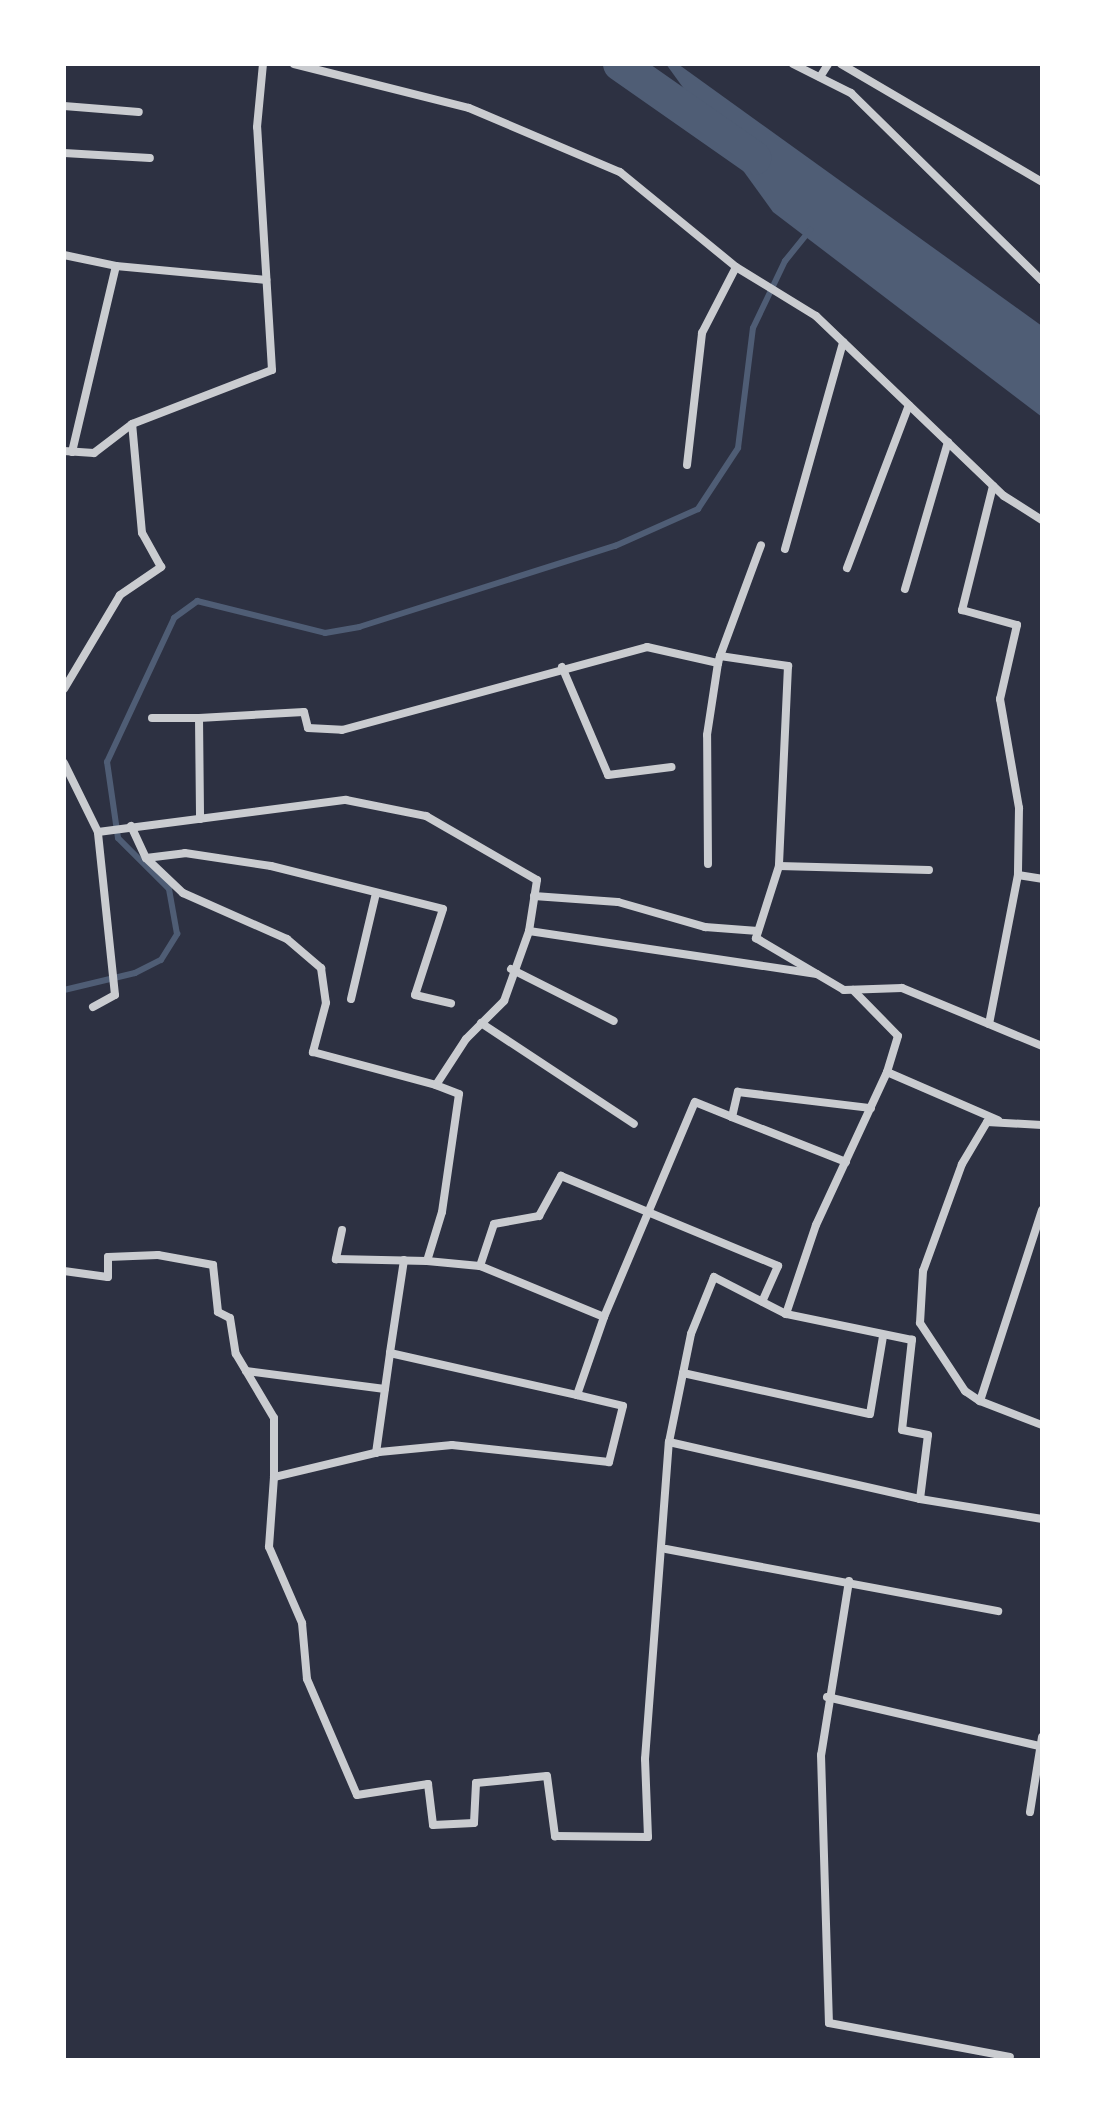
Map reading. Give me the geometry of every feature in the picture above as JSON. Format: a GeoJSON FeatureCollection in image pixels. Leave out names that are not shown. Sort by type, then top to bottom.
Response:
{"type":"FeatureCollection","features":[{"type":"Feature","properties":{"kind":"street"},"geometry":{"type":"LineString","coordinates":[[116,266],[68,451],[94,453],[132,424],[272,370],[257,127],[263,64]]}},
{"type":"Feature","properties":{"kind":"street"},"geometry":{"type":"LineString","coordinates":[[294,64],[469,108],[588,156],[676,214],[736,267],[843,342],[993,486],[1042,520]]}},
{"type":"Feature","properties":{"kind":"street"},"geometry":{"type":"LineString","coordinates":[[793,64],[851,93],[1042,281]]}},
{"type":"Feature","properties":{"kind":"street"},"geometry":{"type":"LineString","coordinates":[[820,77],[828,64]]}},
{"type":"Feature","properties":{"kind":"street"},"geometry":{"type":"LineString","coordinates":[[841,64],[1042,182]]}},
{"type":"Feature","properties":{"kind":"street"},"geometry":{"type":"LineString","coordinates":[[64,106],[139,112]]}},
{"type":"Feature","properties":{"kind":"street"},"geometry":{"type":"LineString","coordinates":[[64,153],[150,158]]}},
{"type":"Feature","properties":{"kind":"street"},"geometry":{"type":"LineString","coordinates":[[64,255],[116,266],[266,280]]}},
{"type":"Feature","properties":{"kind":"street"},"geometry":{"type":"LineString","coordinates":[[687,465],[702,333],[736,267]]}},
{"type":"Feature","properties":{"kind":"street"},"geometry":{"type":"LineString","coordinates":[[785,549],[843,342]]}},
{"type":"Feature","properties":{"kind":"street"},"geometry":{"type":"LineString","coordinates":[[847,568],[909,405]]}},
{"type":"Feature","properties":{"kind":"street"},"geometry":{"type":"LineString","coordinates":[[64,689],[120,595],[161,567],[142,533],[132,424]]}},
{"type":"Feature","properties":{"kind":"street"},"geometry":{"type":"LineString","coordinates":[[905,589],[948,442]]}},
{"type":"Feature","properties":{"kind":"street"},"geometry":{"type":"LineString","coordinates":[[989,1024],[1018,875],[1019,808],[1000,699],[1017,625],[962,610],[993,486]]}},
{"type":"Feature","properties":{"kind":"street"},"geometry":{"type":"LineString","coordinates":[[708,864],[707,735],[719,660],[761,545]]}},
{"type":"Feature","properties":{"kind":"street"},"geometry":{"type":"LineString","coordinates":[[152,718],[304,712],[308,728],[342,730],[562,667],[647,647],[719,660],[788,666],[779,866],[756,938],[817,974],[853,990],[898,1036],[887,1072],[846,1162],[786,1314]]}},
{"type":"Feature","properties":{"kind":"street"},"geometry":{"type":"LineString","coordinates":[[562,667],[608,775],[672,767]]}},
{"type":"Feature","properties":{"kind":"street"},"geometry":{"type":"LineString","coordinates":[[199,718],[200,819]]}},
{"type":"Feature","properties":{"kind":"street"},"geometry":{"type":"LineString","coordinates":[[64,763],[68,784],[98,832],[114,966],[115,995],[93,1007]]}},
{"type":"Feature","properties":{"kind":"street"},"geometry":{"type":"LineString","coordinates":[[98,832],[346,800],[426,816],[537,880],[529,931],[511,969],[504,1001],[481,1023],[436,1085]]}},
{"type":"Feature","properties":{"kind":"street"},"geometry":{"type":"LineString","coordinates":[[131,826],[146,858],[183,893],[287,939],[321,968],[326,1003],[313,1052],[459,1094],[442,1212],[427,1261]]}},
{"type":"Feature","properties":{"kind":"street"},"geometry":{"type":"LineString","coordinates":[[146,858],[185,853],[271,866],[443,909],[415,995],[451,1003]]}},
{"type":"Feature","properties":{"kind":"street"},"geometry":{"type":"LineString","coordinates":[[779,866],[929,870]]}},
{"type":"Feature","properties":{"kind":"street"},"geometry":{"type":"LineString","coordinates":[[1018,875],[1042,879]]}},
{"type":"Feature","properties":{"kind":"street"},"geometry":{"type":"LineString","coordinates":[[351,999],[376,893]]}},
{"type":"Feature","properties":{"kind":"street"},"geometry":{"type":"LineString","coordinates":[[534,896],[618,902],[705,927],[758,931]]}},
{"type":"Feature","properties":{"kind":"street"},"geometry":{"type":"LineString","coordinates":[[529,931],[817,974]]}},
{"type":"Feature","properties":{"kind":"street"},"geometry":{"type":"LineString","coordinates":[[511,969],[614,1021]]}},
{"type":"Feature","properties":{"kind":"street"},"geometry":{"type":"LineString","coordinates":[[853,990],[902,988],[1042,1046]]}},
{"type":"Feature","properties":{"kind":"street"},"geometry":{"type":"LineString","coordinates":[[481,1023],[634,1124]]}},
{"type":"Feature","properties":{"kind":"street"},"geometry":{"type":"LineString","coordinates":[[887,1072],[1005,1123]]}},
{"type":"Feature","properties":{"kind":"street"},"geometry":{"type":"LineString","coordinates":[[732,1117],[738,1092],[871,1108]]}},
{"type":"Feature","properties":{"kind":"street"},"geometry":{"type":"LineString","coordinates":[[577,1395],[604,1317],[653,1214],[695,1102],[846,1162]]}},
{"type":"Feature","properties":{"kind":"street"},"geometry":{"type":"LineString","coordinates":[[1042,1125],[987,1122],[962,1164],[923,1271],[920,1323],[965,1391],[980,1401],[1042,1428]]}},
{"type":"Feature","properties":{"kind":"street"},"geometry":{"type":"LineString","coordinates":[[480,1266],[494,1224],[539,1216],[561,1176],[778,1266],[762,1302]]}},
{"type":"Feature","properties":{"kind":"street"},"geometry":{"type":"LineString","coordinates":[[980,1401],[1042,1210]]}},
{"type":"Feature","properties":{"kind":"street"},"geometry":{"type":"LineString","coordinates":[[342,1230],[336,1259],[427,1261],[480,1266],[604,1317]]}},
{"type":"Feature","properties":{"kind":"street"},"geometry":{"type":"LineString","coordinates":[[64,1271],[108,1277],[108,1257],[158,1255],[213,1265],[218,1312],[230,1318],[246,1371],[274,1418],[269,1547],[302,1623],[307,1679],[357,1795],[428,1784],[433,1825],[474,1823],[476,1783],[547,1776],[555,1836],[648,1837],[645,1759],[666,1549],[669,1442],[683,1373],[714,1277],[786,1314],[912,1340],[902,1430],[928,1435],[920,1499]]}},
{"type":"Feature","properties":{"kind":"street"},"geometry":{"type":"LineString","coordinates":[[376,1453],[404,1260]]}},
{"type":"Feature","properties":{"kind":"street"},"geometry":{"type":"LineString","coordinates":[[683,1373],[870,1414],[883,1336]]}},
{"type":"Feature","properties":{"kind":"street"},"geometry":{"type":"LineString","coordinates":[[274,1477],[376,1453],[452,1445],[609,1462],[623,1406],[390,1353]]}},
{"type":"Feature","properties":{"kind":"street"},"geometry":{"type":"LineString","coordinates":[[246,1371],[385,1389]]}},
{"type":"Feature","properties":{"kind":"street"},"geometry":{"type":"LineString","coordinates":[[669,1442],[920,1499],[1042,1519]]}},
{"type":"Feature","properties":{"kind":"street"},"geometry":{"type":"LineString","coordinates":[[666,1549],[998,1611]]}},
{"type":"Feature","properties":{"kind":"street"},"geometry":{"type":"LineString","coordinates":[[849,1581],[827,1697],[821,1755],[829,2023],[1010,2057]]}},
{"type":"Feature","properties":{"kind":"street"},"geometry":{"type":"LineString","coordinates":[[827,1697],[1041,1741],[1037,1795],[1030,1812]]}},
{"type":"Feature","properties":{"kind":"water"},"geometry":{"type":"Polygon","coordinates":[[[666,64],[678,64],[1042,326],[1042,417],[773,212],[666,64]]]}},
{"type":"Feature","properties":{"kind":"waterway"},"geometry":{"type":"LineString","coordinates":[[620,64],[754,158]]}},
{"type":"Feature","properties":{"kind":"waterway"},"geometry":{"type":"LineString","coordinates":[[64,990],[135,973],[161,960],[177,934],[169,889],[118,838],[107,762],[174,618],[197,601],[325,633],[359,627],[615,546],[698,509],[738,448],[753,328],[785,261],[810,230]]}}]}
